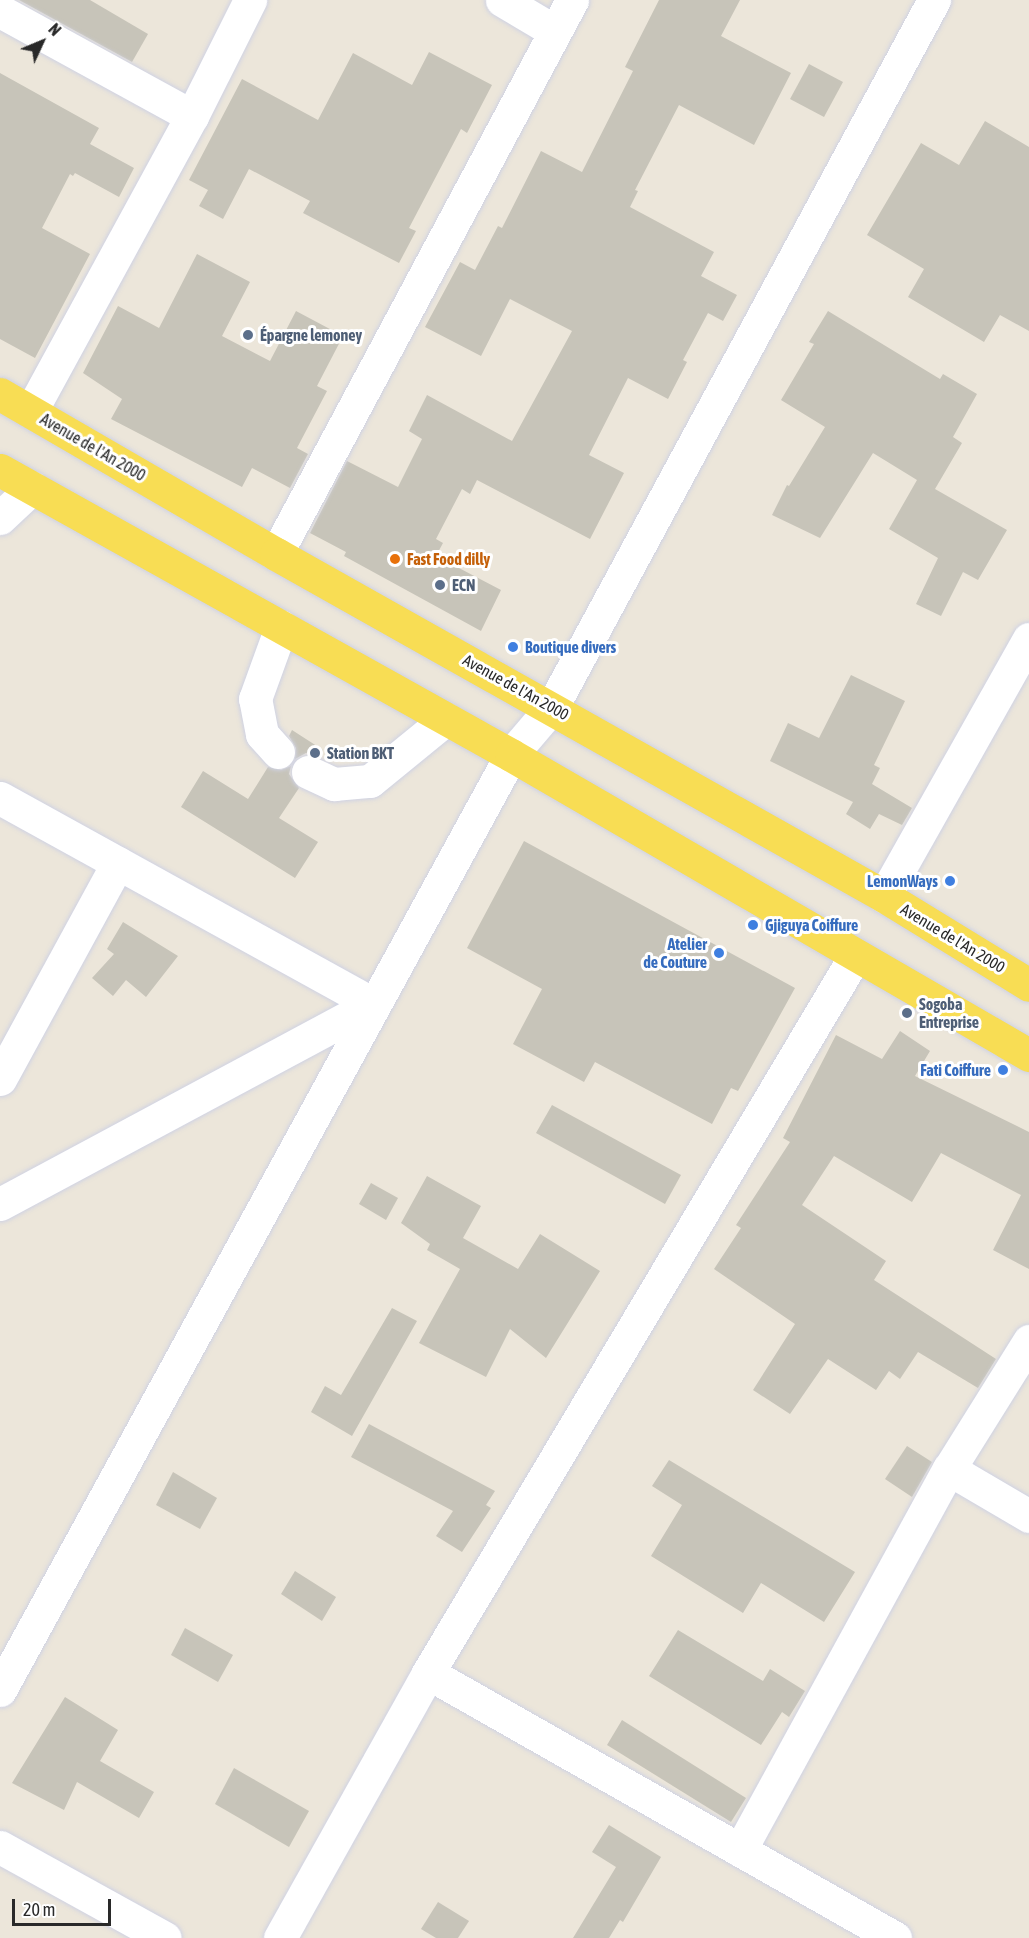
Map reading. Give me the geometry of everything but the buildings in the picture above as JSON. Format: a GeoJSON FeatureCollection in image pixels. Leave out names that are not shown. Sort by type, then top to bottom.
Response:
{"type":"FeatureCollection","features":[{"type":"Feature","properties":{"kind":"main road","name":"Avenue de l'An 2000"},"geometry":{"type":"LineString","coordinates":[[0,394],[276,554],[552,707],[884,896],[1029,985]]}},
{"type":"Feature","properties":{"kind":"main road"},"geometry":{"type":"LineString","coordinates":[[0,470],[511,755],[1029,1055]]}},
{"type":"Feature","properties":{"kind":"street"},"geometry":{"type":"LineString","coordinates":[[31,411],[192,116],[250,0]]}},
{"type":"Feature","properties":{"kind":"street"},"geometry":{"type":"LineString","coordinates":[[502,0],[554,31]]}},
{"type":"Feature","properties":{"kind":"street"},"geometry":{"type":"LineString","coordinates":[[276,554],[572,0]]}},
{"type":"Feature","properties":{"kind":"street"},"geometry":{"type":"LineString","coordinates":[[0,1690],[511,755],[552,707],[934,0]]}},
{"type":"Feature","properties":{"kind":"street"},"geometry":{"type":"LineString","coordinates":[[0,11],[192,116]]}},
{"type":"Feature","properties":{"kind":"street"},"geometry":{"type":"LineString","coordinates":[[0,518],[32,488]]}},
{"type":"Feature","properties":{"kind":"street"},"geometry":{"type":"LineString","coordinates":[[278,752],[262,734],[255,699],[281,627]]}},
{"type":"Feature","properties":{"kind":"street"},"geometry":{"type":"LineString","coordinates":[[884,896],[1029,639]]}},
{"type":"Feature","properties":{"kind":"street"},"geometry":{"type":"LineString","coordinates":[[308,772],[334,784],[370,781],[446,719]]}},
{"type":"Feature","properties":{"kind":"street"},"geometry":{"type":"LineString","coordinates":[[0,798],[373,1004]]}},
{"type":"Feature","properties":{"kind":"street"},"geometry":{"type":"LineString","coordinates":[[0,1079],[118,863]]}},
{"type":"Feature","properties":{"kind":"street"},"geometry":{"type":"LineString","coordinates":[[280,1938],[428,1673],[855,956]]}},
{"type":"Feature","properties":{"kind":"street"},"geometry":{"type":"LineString","coordinates":[[0,1204],[373,1004]]}},
{"type":"Feature","properties":{"kind":"street"},"geometry":{"type":"LineString","coordinates":[[740,1850],[949,1469],[1029,1341]]}},
{"type":"Feature","properties":{"kind":"street"},"geometry":{"type":"LineString","coordinates":[[949,1469],[1029,1516]]}},
{"type":"Feature","properties":{"kind":"street"},"geometry":{"type":"LineString","coordinates":[[428,1673],[895,1938]]}},
{"type":"Feature","properties":{"kind":"street"},"geometry":{"type":"LineString","coordinates":[[0,1847],[165,1938]]}},
{"type":"Feature","properties":{"kind":"place","name":"Épargne lemoney"},"geometry":{"type":"Point","coordinates":[248,335]}},
{"type":"Feature","properties":{"kind":"place","name":"Fast Food dilly"},"geometry":{"type":"Point","coordinates":[395,559]}},
{"type":"Feature","properties":{"kind":"place","name":"ECN"},"geometry":{"type":"Point","coordinates":[440,585]}},
{"type":"Feature","properties":{"kind":"place","name":"Boutique divers"},"geometry":{"type":"Point","coordinates":[513,647]}},
{"type":"Feature","properties":{"kind":"place","name":"Station BKT"},"geometry":{"type":"Point","coordinates":[315,753]}},
{"type":"Feature","properties":{"kind":"place","name":"LemonWays"},"geometry":{"type":"Point","coordinates":[950,881]}},
{"type":"Feature","properties":{"kind":"place","name":"Gjiguya Coiffure"},"geometry":{"type":"Point","coordinates":[753,925]}},
{"type":"Feature","properties":{"kind":"place","name":"Atelier de Couture"},"geometry":{"type":"Point","coordinates":[719,953]}},
{"type":"Feature","properties":{"kind":"place","name":"Sogoba Entreprise"},"geometry":{"type":"Point","coordinates":[907,1013]}},
{"type":"Feature","properties":{"kind":"place","name":"Fati Coiffure"},"geometry":{"type":"Point","coordinates":[1003,1070]}}]}
